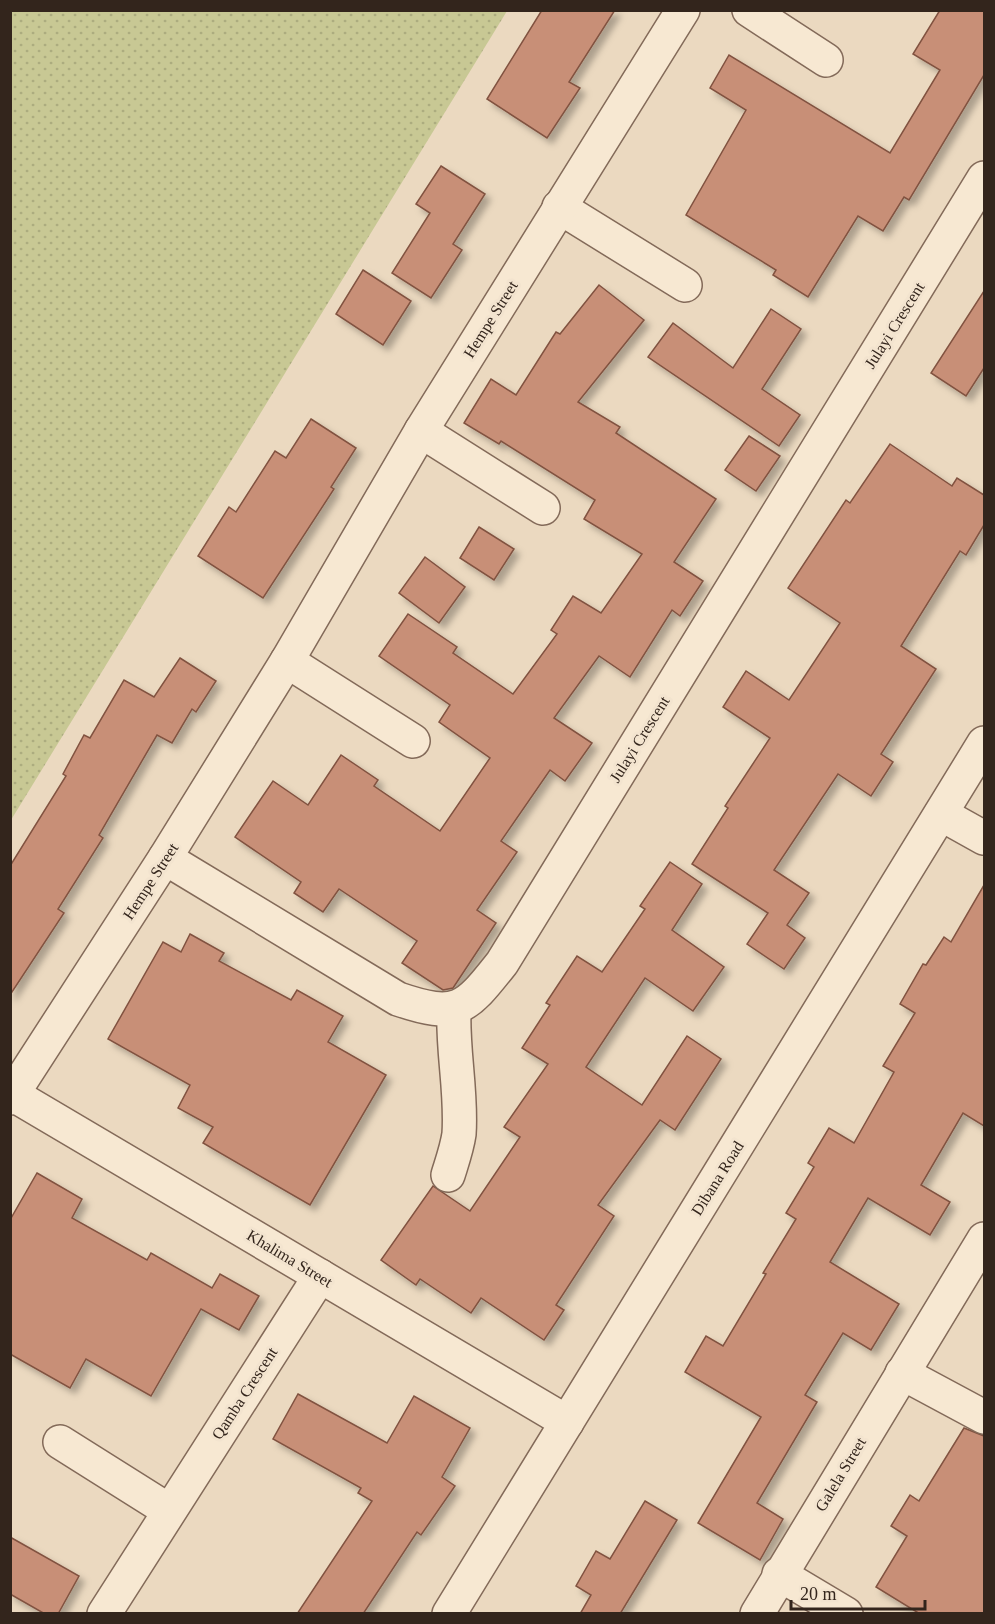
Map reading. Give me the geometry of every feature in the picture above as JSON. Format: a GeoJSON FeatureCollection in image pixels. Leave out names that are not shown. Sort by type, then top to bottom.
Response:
{"type":"FeatureCollection","features":[{"type":"Feature","properties":{"kind":"street","name":"Hempe Street"},"geometry":{"type":"LineString","coordinates":[[11,1096],[165,858],[287,661],[422,431],[683,10]]}},
{"type":"Feature","properties":{"kind":"street"},"geometry":{"type":"LineString","coordinates":[[749,10],[826,60]]}},
{"type":"Feature","properties":{"kind":"street","name":"Julayi Crescent"},"geometry":{"type":"LineString","coordinates":[[454,1008],[476,996],[501,963],[984,178]]}},
{"type":"Feature","properties":{"kind":"street"},"geometry":{"type":"LineString","coordinates":[[559,207],[685,285]]}},
{"type":"Feature","properties":{"kind":"street"},"geometry":{"type":"LineString","coordinates":[[422,431],[543,508]]}},
{"type":"Feature","properties":{"kind":"street"},"geometry":{"type":"LineString","coordinates":[[287,661],[413,741]]}},
{"type":"Feature","properties":{"kind":"street","name":"Dibana Road"},"geometry":{"type":"LineString","coordinates":[[449,1614],[984,743]]}},
{"type":"Feature","properties":{"kind":"street"},"geometry":{"type":"LineString","coordinates":[[941,814],[984,838]]}},
{"type":"Feature","properties":{"kind":"street"},"geometry":{"type":"LineString","coordinates":[[165,858],[398,999],[431,1010],[454,1008],[452,1040],[458,1087],[459,1136],[448,1175]]}},
{"type":"Feature","properties":{"kind":"street","name":"Khalima Street"},"geometry":{"type":"LineString","coordinates":[[11,1096],[567,1422]]}},
{"type":"Feature","properties":{"kind":"street","name":"Galela Street"},"geometry":{"type":"LineString","coordinates":[[757,1614],[779,1574],[984,1239]]}},
{"type":"Feature","properties":{"kind":"street","name":"Qamba Crescent"},"geometry":{"type":"LineString","coordinates":[[104,1614],[168,1510],[320,1276]]}},
{"type":"Feature","properties":{"kind":"street"},"geometry":{"type":"LineString","coordinates":[[902,1373],[984,1417]]}},
{"type":"Feature","properties":{"kind":"street"},"geometry":{"type":"LineString","coordinates":[[60,1442],[168,1510]]}},
{"type":"Feature","properties":{"kind":"street"},"geometry":{"type":"LineString","coordinates":[[779,1574],[846,1614]]}},
{"type":"Feature","properties":{"kind":"green space"},"geometry":{"type":"Polygon","coordinates":[[[10,11],[507,11],[11,820],[10,11]]]}},
{"type":"Feature","properties":{"kind":"building"},"geometry":{"type":"Polygon","coordinates":[[[542,10],[615,10],[569,82],[580,88],[547,138],[487,99],[542,10]]]}},
{"type":"Feature","properties":{"kind":"building"},"geometry":{"type":"Polygon","coordinates":[[[940,10],[984,10],[984,75],[909,200],[904,197],[883,231],[858,216],[808,297],[773,275],[776,270],[686,215],[746,110],[710,88],[729,55],[890,153],[940,70],[913,54],[940,10]]]}},
{"type":"Feature","properties":{"kind":"building"},"geometry":{"type":"Polygon","coordinates":[[[441,166],[485,194],[453,244],[462,250],[431,298],[392,273],[430,213],[416,204],[441,166]]]}},
{"type":"Feature","properties":{"kind":"building"},"geometry":{"type":"Polygon","coordinates":[[[363,270],[411,301],[383,345],[336,314],[363,270]]]}},
{"type":"Feature","properties":{"kind":"building"},"geometry":{"type":"Polygon","coordinates":[[[599,285],[644,320],[578,402],[620,427],[616,433],[716,499],[674,562],[703,581],[680,616],[672,610],[630,677],[599,656],[554,718],[592,743],[565,781],[550,770],[501,841],[517,852],[477,910],[496,923],[453,988],[443,990],[402,963],[417,941],[339,889],[323,912],[294,893],[301,882],[235,837],[273,781],[308,805],[341,755],[378,780],[374,786],[440,831],[490,758],[439,722],[450,705],[379,656],[408,614],[457,647],[453,653],[513,694],[557,634],[551,630],[573,596],[601,613],[642,554],[584,519],[595,500],[501,441],[499,444],[464,423],[491,379],[516,395],[556,332],[560,334],[599,285]]]}},
{"type":"Feature","properties":{"kind":"building"},"geometry":{"type":"Polygon","coordinates":[[[984,291],[984,368],[966,396],[931,373],[984,291]]]}},
{"type":"Feature","properties":{"kind":"building"},"geometry":{"type":"Polygon","coordinates":[[[771,309],[801,329],[762,389],[800,415],[779,446],[648,357],[673,323],[733,368],[771,309]]]}},
{"type":"Feature","properties":{"kind":"building"},"geometry":{"type":"Polygon","coordinates":[[[311,419],[356,448],[331,487],[334,489],[263,598],[198,556],[229,507],[236,512],[275,451],[286,458],[311,419]]]}},
{"type":"Feature","properties":{"kind":"building"},"geometry":{"type":"Polygon","coordinates":[[[749,436],[780,456],[756,491],[725,470],[749,436]]]}},
{"type":"Feature","properties":{"kind":"building"},"geometry":{"type":"Polygon","coordinates":[[[890,444],[952,486],[957,478],[984,495],[984,525],[966,555],[960,551],[901,646],[936,669],[881,754],[893,762],[871,796],[838,774],[774,870],[809,893],[787,925],[805,938],[784,969],[747,944],[768,913],[692,864],[728,808],[725,806],[770,738],[723,707],[746,671],[789,700],[840,623],[788,588],[846,500],[850,503],[890,444]]]}},
{"type":"Feature","properties":{"kind":"building"},"geometry":{"type":"Polygon","coordinates":[[[479,527],[514,549],[494,580],[460,558],[479,527]]]}},
{"type":"Feature","properties":{"kind":"building"},"geometry":{"type":"Polygon","coordinates":[[[425,557],[465,587],[439,623],[399,593],[425,557]]]}},
{"type":"Feature","properties":{"kind":"building"},"geometry":{"type":"Polygon","coordinates":[[[180,658],[216,681],[196,712],[192,709],[172,743],[157,735],[99,835],[103,838],[58,909],[64,913],[10,995],[10,866],[66,776],[63,774],[84,735],[90,738],[124,680],[154,697],[180,658]]]}},
{"type":"Feature","properties":{"kind":"building"},"geometry":{"type":"Polygon","coordinates":[[[670,862],[702,884],[672,930],[724,967],[693,1011],[645,978],[586,1067],[642,1105],[687,1036],[721,1059],[675,1130],[660,1120],[598,1205],[614,1216],[556,1305],[564,1310],[544,1340],[481,1298],[471,1313],[420,1279],[416,1285],[381,1260],[433,1186],[470,1211],[520,1137],[504,1127],[548,1064],[522,1048],[550,1005],[546,1003],[577,956],[602,972],[645,909],[640,906],[670,862]]]}},
{"type":"Feature","properties":{"kind":"building"},"geometry":{"type":"Polygon","coordinates":[[[984,885],[984,1126],[963,1113],[921,1185],[950,1202],[930,1235],[868,1198],[830,1262],[899,1304],[871,1350],[843,1333],[805,1395],[817,1402],[757,1503],[783,1519],[760,1560],[698,1523],[761,1417],[685,1372],[706,1336],[723,1346],[766,1274],[763,1273],[796,1219],[786,1213],[814,1167],[808,1163],[829,1128],[854,1143],[894,1072],[883,1066],[915,1013],[900,1004],[923,964],[926,965],[944,937],[951,942],[984,885]]]}},
{"type":"Feature","properties":{"kind":"building"},"geometry":{"type":"Polygon","coordinates":[[[190,934],[224,953],[219,961],[291,1000],[297,990],[343,1016],[328,1042],[386,1075],[310,1205],[203,1143],[213,1127],[178,1108],[190,1085],[108,1039],[163,942],[181,952],[190,934]]]}},
{"type":"Feature","properties":{"kind":"building"},"geometry":{"type":"Polygon","coordinates":[[[37,1173],[82,1199],[72,1218],[147,1260],[151,1253],[212,1288],[220,1274],[259,1296],[239,1330],[201,1309],[151,1396],[86,1359],[70,1388],[10,1354],[10,1220],[37,1173]]]}},
{"type":"Feature","properties":{"kind":"building"},"geometry":{"type":"Polygon","coordinates":[[[298,1394],[387,1443],[414,1396],[470,1428],[442,1477],[455,1486],[421,1535],[417,1532],[363,1614],[297,1614],[372,1501],[358,1493],[361,1488],[273,1439],[298,1394]]]}},
{"type":"Feature","properties":{"kind":"building"},"geometry":{"type":"Polygon","coordinates":[[[964,1428],[984,1436],[984,1614],[920,1614],[876,1587],[907,1536],[891,1526],[910,1495],[919,1501],[964,1428]]]}},
{"type":"Feature","properties":{"kind":"building"},"geometry":{"type":"Polygon","coordinates":[[[645,1501],[677,1520],[620,1614],[580,1614],[591,1595],[576,1586],[596,1551],[610,1559],[645,1501]]]}},
{"type":"Feature","properties":{"kind":"building"},"geometry":{"type":"Polygon","coordinates":[[[10,1537],[79,1576],[58,1614],[45,1614],[10,1594],[10,1537]]]}}]}
